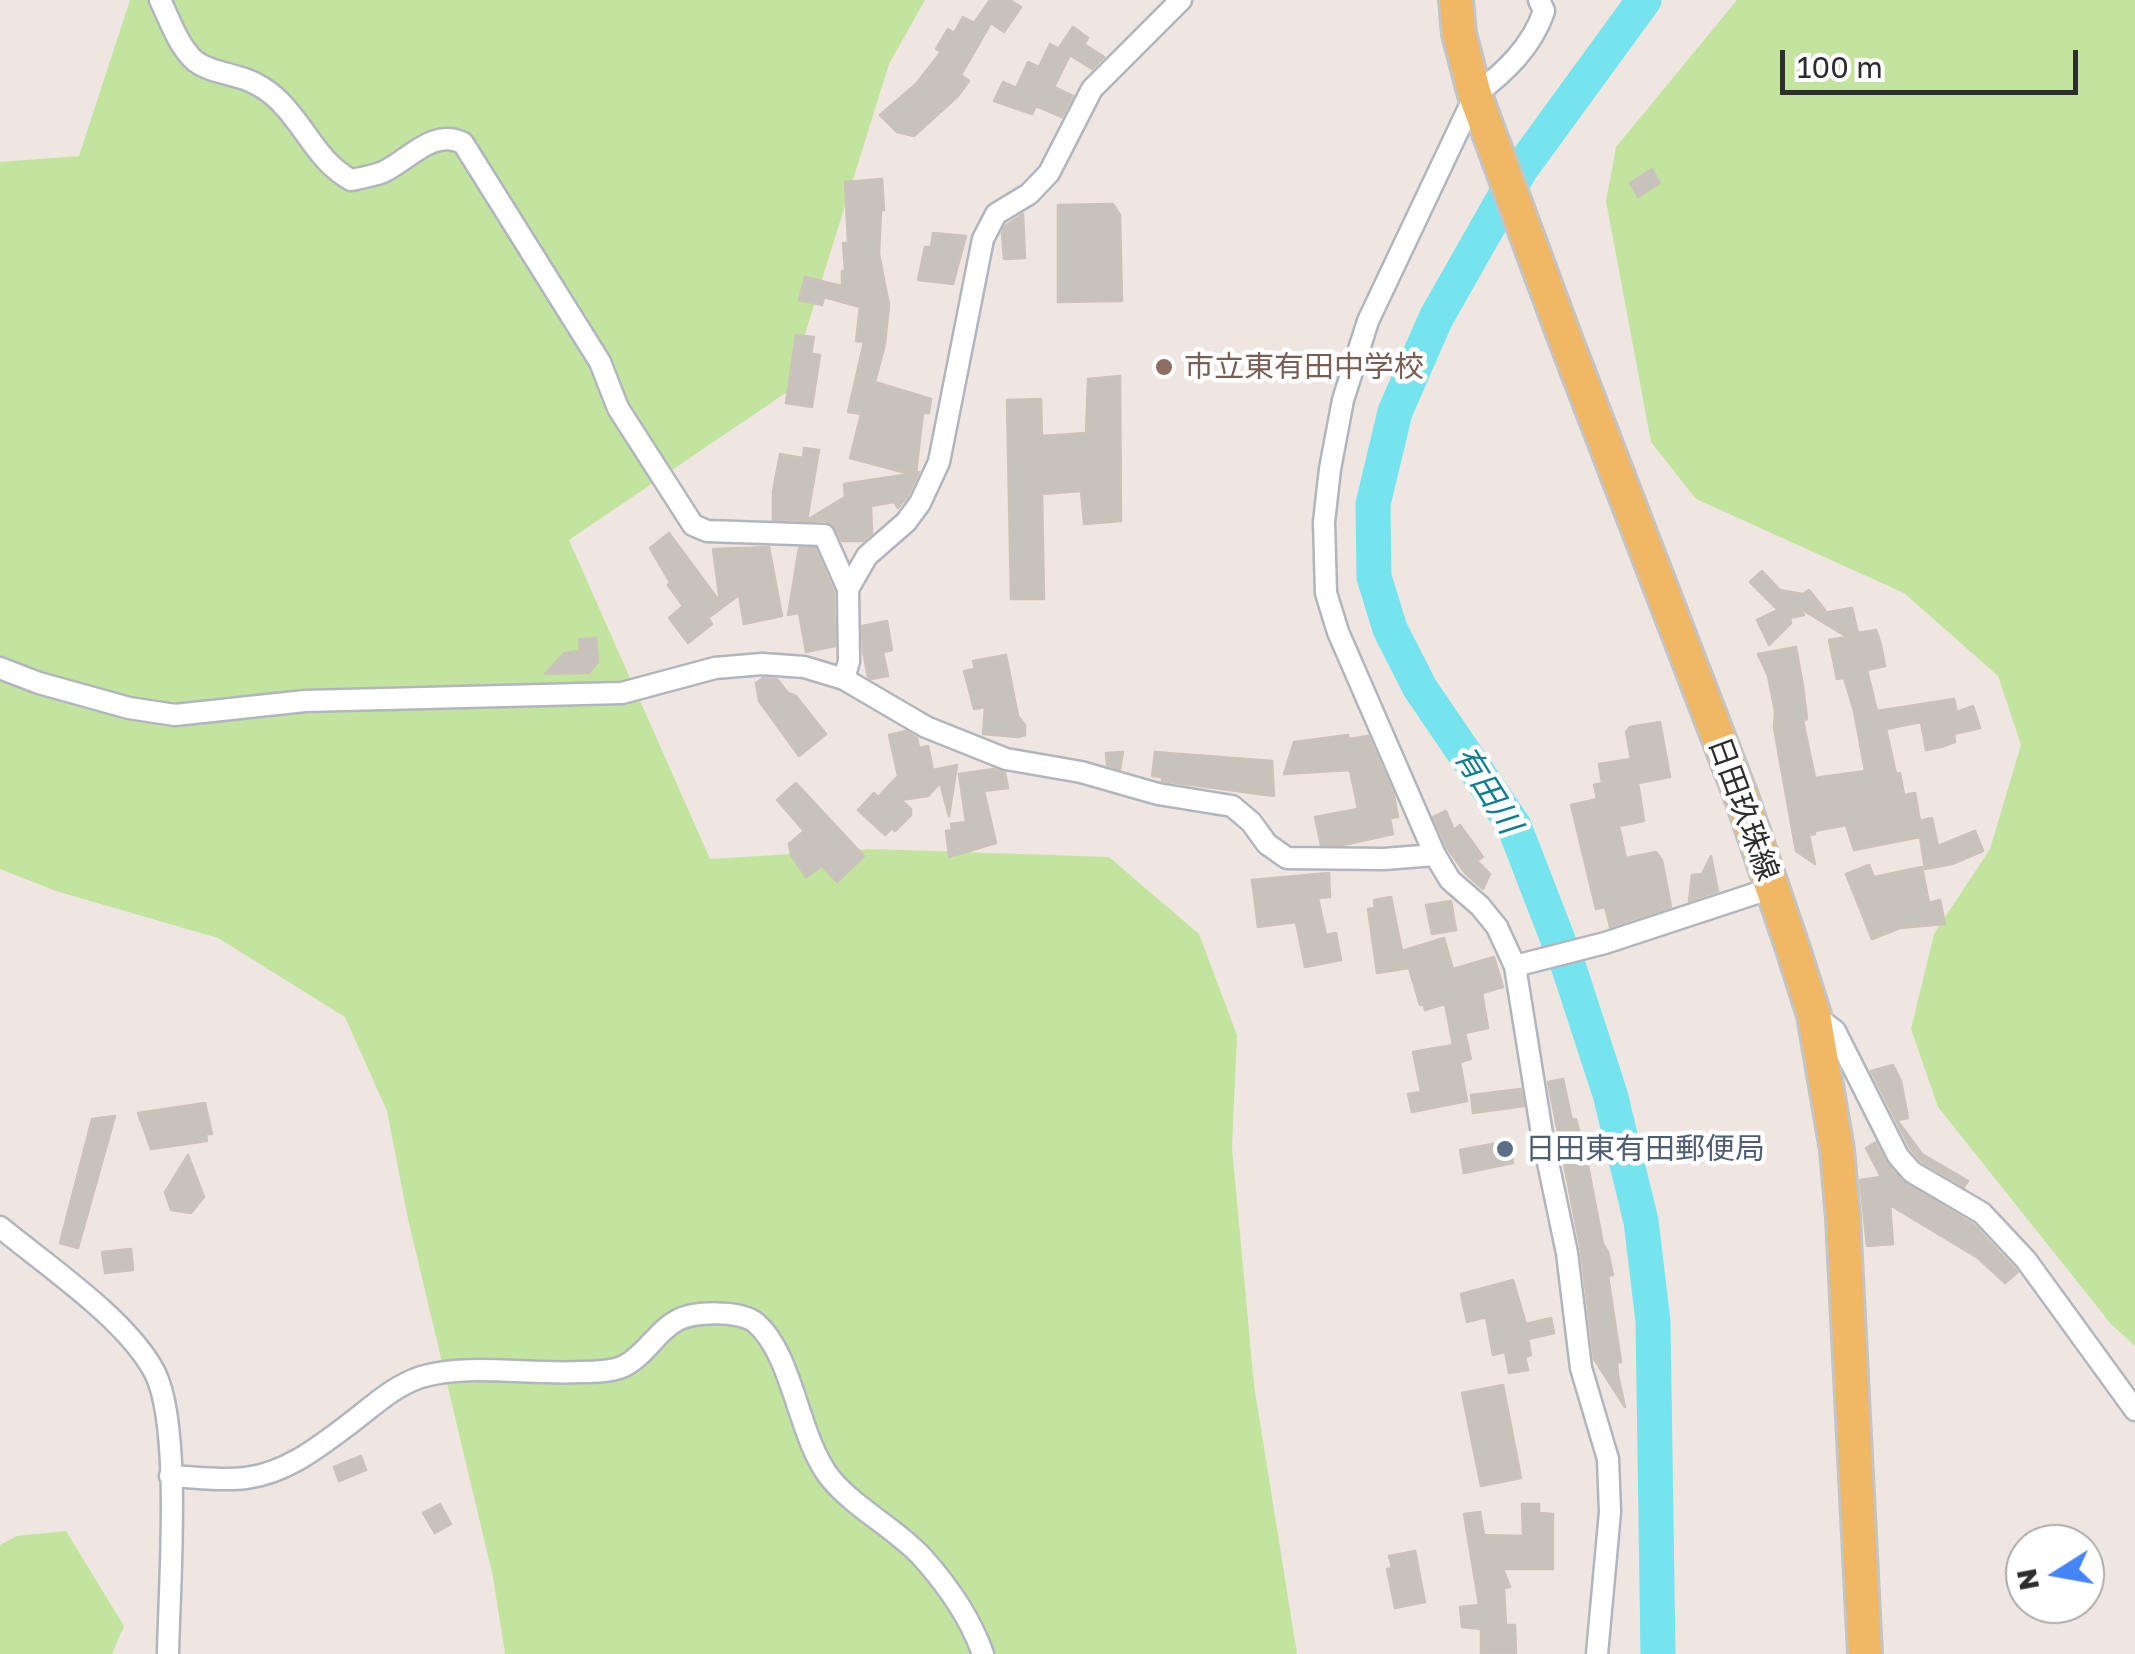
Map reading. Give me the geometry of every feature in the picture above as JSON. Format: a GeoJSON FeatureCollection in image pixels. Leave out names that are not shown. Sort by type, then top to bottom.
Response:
{"type":"FeatureCollection","features":[{"type":"Feature","properties":{"kind":"main road","name":"日田玖珠線"},"geometry":{"type":"LineString","coordinates":[[1456,0],[1458,34],[1480,106],[1742,799],[1814,1015],[1837,1150],[1844,1218],[1865,1654]]}},
{"type":"Feature","properties":{"kind":"street"},"geometry":{"type":"LineString","coordinates":[[160,0],[181,43],[195,61],[265,90],[284,106],[334,170],[351,180],[382,172],[429,142],[453,138],[463,144],[600,362],[618,408],[693,525],[707,531],[824,535],[848,590],[848,662],[844,679]]}},
{"type":"Feature","properties":{"kind":"street"},"geometry":{"type":"LineString","coordinates":[[848,590],[867,556],[906,522],[920,503],[939,462],[983,238],[996,214],[1029,194],[1050,173],[1092,89],[1182,0]]}},
{"type":"Feature","properties":{"kind":"street"},"geometry":{"type":"LineString","coordinates":[[1539,0],[1544,11],[1536,32],[1480,106],[1368,320],[1343,400],[1330,468],[1324,522],[1326,593],[1338,632],[1435,856],[1450,880],[1498,927],[1515,966],[1542,1134],[1567,1253],[1581,1368],[1608,1458],[1610,1512],[1597,1654]]}},
{"type":"Feature","properties":{"kind":"street"},"geometry":{"type":"LineString","coordinates":[[0,668],[111,703],[176,715],[305,701],[622,693],[715,668],[762,664],[804,667],[844,679],[926,727],[1006,759],[1081,772],[1158,794],[1232,806],[1252,822],[1267,844],[1287,858],[1384,860],[1435,856]]}},
{"type":"Feature","properties":{"kind":"street"},"geometry":{"type":"LineString","coordinates":[[1515,966],[1605,943],[1772,888]]}},
{"type":"Feature","properties":{"kind":"street"},"geometry":{"type":"LineString","coordinates":[[1814,1015],[1835,1031],[1898,1156],[1912,1172],[1982,1213],[2026,1260],[2135,1410]]}},
{"type":"Feature","properties":{"kind":"street"},"geometry":{"type":"LineString","coordinates":[[0,1227],[126,1334],[156,1374],[166,1416],[170,1476],[168,1654]]}},
{"type":"Feature","properties":{"kind":"street"},"geometry":{"type":"LineString","coordinates":[[170,1476],[246,1478],[271,1472],[305,1457],[393,1390],[421,1378],[454,1370],[537,1375],[624,1366],[676,1320],[734,1314],[753,1320],[766,1334],[788,1380],[813,1452],[832,1480],[922,1557],[976,1632],[984,1654]]}},
{"type":"Feature","properties":{"kind":"green space"},"geometry":{"type":"Polygon","coordinates":[[[130,0],[925,0],[889,64],[787,392],[569,540],[710,859],[873,849],[1109,857],[1199,934],[1237,1035],[1232,1148],[1254,1385],[1297,1654],[505,1654],[493,1577],[408,1219],[387,1111],[345,1017],[218,938],[56,891],[0,869],[0,162],[79,156],[130,0]]]}},
{"type":"Feature","properties":{"kind":"green space"},"geometry":{"type":"Polygon","coordinates":[[[1737,0],[2135,0],[2135,1346],[2111,1324],[1938,1107],[1911,1029],[1934,934],[1990,849],[2021,745],[1998,676],[1904,593],[1696,499],[1651,442],[1606,201],[1616,147],[1737,0]]]}},
{"type":"Feature","properties":{"kind":"green space"},"geometry":{"type":"Polygon","coordinates":[[[66,1531],[124,1626],[112,1654],[0,1654],[0,1545],[17,1536],[66,1531]]]}},
{"type":"Feature","properties":{"kind":"building"},"geometry":{"type":"Polygon","coordinates":[[[990,0],[1010,0],[1021,7],[1004,32],[991,23],[961,75],[969,81],[958,96],[914,136],[897,132],[880,115],[916,84],[941,52],[936,49],[948,29],[954,33],[963,17],[974,23],[990,0]]]}},
{"type":"Feature","properties":{"kind":"building"},"geometry":{"type":"Polygon","coordinates":[[[1073,27],[1088,38],[1084,44],[1104,57],[1092,69],[1070,55],[1054,87],[1073,96],[1062,117],[1036,106],[1032,114],[994,101],[1003,82],[1016,88],[1028,62],[1039,67],[1050,44],[1064,51],[1059,48],[1073,27]]]}},
{"type":"Feature","properties":{"kind":"building"},"geometry":{"type":"Polygon","coordinates":[[[1652,169],[1660,183],[1638,197],[1630,183],[1652,169]]]}},
{"type":"Feature","properties":{"kind":"building"},"geometry":{"type":"Polygon","coordinates":[[[882,179],[884,210],[879,254],[889,305],[885,344],[875,382],[931,399],[929,413],[923,413],[916,473],[919,472],[908,496],[898,508],[894,502],[871,506],[872,533],[863,541],[842,541],[826,521],[773,520],[773,492],[780,454],[803,458],[804,448],[819,450],[807,520],[845,497],[844,484],[910,474],[850,458],[861,414],[848,412],[864,342],[856,341],[860,307],[824,297],[822,305],[799,300],[805,277],[842,286],[843,243],[848,243],[845,182],[882,179]]]}},
{"type":"Feature","properties":{"kind":"building"},"geometry":{"type":"Polygon","coordinates":[[[1113,204],[1120,215],[1122,301],[1058,302],[1058,205],[1113,204]]]}},
{"type":"Feature","properties":{"kind":"building"},"geometry":{"type":"Polygon","coordinates":[[[1023,214],[1025,258],[1004,259],[1002,233],[1005,226],[1023,214]]]}},
{"type":"Feature","properties":{"kind":"building"},"geometry":{"type":"Polygon","coordinates":[[[933,233],[966,236],[953,284],[918,280],[925,247],[931,247],[933,233]]]}},
{"type":"Feature","properties":{"kind":"building"},"geometry":{"type":"Polygon","coordinates":[[[796,335],[814,337],[811,354],[820,355],[812,407],[786,403],[796,335]]]}},
{"type":"Feature","properties":{"kind":"building"},"geometry":{"type":"Polygon","coordinates":[[[1120,376],[1121,521],[1084,524],[1081,491],[1042,494],[1044,599],[1011,599],[1007,400],[1041,399],[1042,436],[1086,433],[1088,379],[1120,376]]]}},
{"type":"Feature","properties":{"kind":"building"},"geometry":{"type":"Polygon","coordinates":[[[669,533],[720,602],[713,549],[769,547],[782,616],[744,624],[739,595],[708,618],[712,624],[688,643],[669,618],[683,606],[650,548],[669,533]]]}},
{"type":"Feature","properties":{"kind":"building"},"geometry":{"type":"Polygon","coordinates":[[[799,548],[815,548],[834,592],[835,646],[806,652],[799,613],[788,615],[799,548]]]}},
{"type":"Feature","properties":{"kind":"building"},"geometry":{"type":"Polygon","coordinates":[[[1762,571],[1780,590],[1803,594],[1809,590],[1825,610],[1809,614],[1795,605],[1804,615],[1790,618],[1791,623],[1769,645],[1757,620],[1778,610],[1750,582],[1762,571]]]}},
{"type":"Feature","properties":{"kind":"building"},"geometry":{"type":"Polygon","coordinates":[[[1852,608],[1858,633],[1876,630],[1881,645],[1885,666],[1867,670],[1877,711],[1954,699],[1957,712],[1973,706],[1980,728],[1954,734],[1955,742],[1941,747],[1926,750],[1921,722],[1886,729],[1904,795],[1915,793],[1920,821],[1932,818],[1938,846],[1975,831],[1983,851],[1952,864],[1925,869],[1920,837],[1854,850],[1846,825],[1809,835],[1815,864],[1796,851],[1774,728],[1775,711],[1768,676],[1758,654],[1796,647],[1807,719],[1803,720],[1815,778],[1865,771],[1854,711],[1844,678],[1837,679],[1829,640],[1847,637],[1811,615],[1852,608]]]}},
{"type":"Feature","properties":{"kind":"building"},"geometry":{"type":"Polygon","coordinates":[[[887,621],[892,650],[883,652],[888,676],[871,679],[863,651],[862,626],[887,621]]]}},
{"type":"Feature","properties":{"kind":"building"},"geometry":{"type":"Polygon","coordinates":[[[596,638],[598,662],[589,673],[545,674],[564,653],[580,651],[579,639],[596,638]]]}},
{"type":"Feature","properties":{"kind":"building"},"geometry":{"type":"Polygon","coordinates":[[[1006,655],[1018,716],[1025,725],[1025,735],[1018,737],[983,734],[985,707],[974,709],[964,671],[975,669],[973,661],[1006,655]]]}},
{"type":"Feature","properties":{"kind":"building"},"geometry":{"type":"Polygon","coordinates":[[[763,678],[777,679],[826,734],[799,756],[759,701],[756,683],[763,678]]]}},
{"type":"Feature","properties":{"kind":"building"},"geometry":{"type":"Polygon","coordinates":[[[1660,722],[1670,777],[1638,783],[1644,821],[1619,826],[1626,858],[1656,852],[1662,860],[1671,907],[1610,927],[1605,907],[1596,909],[1571,805],[1597,799],[1594,785],[1602,783],[1599,764],[1631,759],[1626,732],[1630,727],[1660,722]]]}},
{"type":"Feature","properties":{"kind":"building"},"geometry":{"type":"Polygon","coordinates":[[[906,731],[917,738],[919,748],[928,746],[933,770],[957,765],[949,816],[940,783],[928,796],[901,800],[911,809],[911,815],[885,835],[858,810],[874,793],[878,797],[898,776],[889,735],[906,731]]]}},
{"type":"Feature","properties":{"kind":"building"},"geometry":{"type":"Polygon","coordinates":[[[1348,735],[1349,739],[1368,736],[1394,795],[1398,817],[1390,818],[1393,834],[1343,845],[1321,845],[1315,817],[1358,809],[1350,770],[1284,774],[1294,742],[1348,735]]]}},
{"type":"Feature","properties":{"kind":"building"},"geometry":{"type":"Polygon","coordinates":[[[1123,752],[1120,769],[1107,765],[1106,753],[1123,752]]]}},
{"type":"Feature","properties":{"kind":"building"},"geometry":{"type":"Polygon","coordinates":[[[1155,752],[1272,761],[1274,796],[1162,781],[1162,777],[1152,776],[1155,752]]]}},
{"type":"Feature","properties":{"kind":"building"},"geometry":{"type":"Polygon","coordinates":[[[994,769],[1005,773],[1008,788],[984,791],[996,843],[949,857],[946,831],[952,830],[951,824],[966,822],[959,774],[994,769]]]}},
{"type":"Feature","properties":{"kind":"building"},"geometry":{"type":"Polygon","coordinates":[[[796,783],[864,856],[837,882],[822,866],[806,877],[791,855],[789,844],[804,831],[777,800],[796,783]]]}},
{"type":"Feature","properties":{"kind":"building"},"geometry":{"type":"Polygon","coordinates":[[[1446,811],[1454,830],[1460,825],[1483,857],[1477,861],[1490,874],[1483,889],[1447,848],[1433,817],[1446,811]]]}},
{"type":"Feature","properties":{"kind":"building"},"geometry":{"type":"Polygon","coordinates":[[[1711,856],[1718,891],[1689,901],[1692,875],[1702,874],[1711,856]]]}},
{"type":"Feature","properties":{"kind":"building"},"geometry":{"type":"Polygon","coordinates":[[[1869,865],[1874,877],[1922,867],[1929,903],[1940,900],[1945,924],[1900,928],[1872,939],[1846,874],[1869,865]]]}},
{"type":"Feature","properties":{"kind":"building"},"geometry":{"type":"Polygon","coordinates":[[[1329,873],[1330,897],[1318,898],[1326,935],[1336,933],[1341,960],[1305,967],[1296,922],[1258,927],[1252,880],[1329,873]]]}},
{"type":"Feature","properties":{"kind":"building"},"geometry":{"type":"Polygon","coordinates":[[[1391,897],[1402,951],[1444,938],[1453,969],[1494,957],[1503,987],[1482,993],[1488,1028],[1465,1033],[1471,1059],[1460,1062],[1467,1101],[1412,1112],[1408,1094],[1421,1092],[1413,1052],[1453,1045],[1445,1004],[1425,1010],[1424,1004],[1420,1005],[1409,968],[1377,973],[1368,909],[1375,908],[1374,900],[1391,897]]]}},
{"type":"Feature","properties":{"kind":"building"},"geometry":{"type":"Polygon","coordinates":[[[1451,901],[1456,930],[1432,934],[1426,905],[1451,901]]]}},
{"type":"Feature","properties":{"kind":"building"},"geometry":{"type":"Polygon","coordinates":[[[1893,1065],[1901,1081],[1908,1118],[1897,1120],[1922,1154],[1968,1181],[1964,1187],[1921,1161],[1910,1148],[1871,1071],[1893,1065]]]}},
{"type":"Feature","properties":{"kind":"building"},"geometry":{"type":"Polygon","coordinates":[[[1563,1079],[1572,1120],[1576,1119],[1587,1160],[1613,1275],[1608,1276],[1625,1407],[1594,1359],[1581,1251],[1548,1082],[1563,1079]]]}},
{"type":"Feature","properties":{"kind":"building"},"geometry":{"type":"Polygon","coordinates":[[[1521,1089],[1524,1106],[1473,1113],[1471,1095],[1521,1089]]]}},
{"type":"Feature","properties":{"kind":"building"},"geometry":{"type":"Polygon","coordinates":[[[205,1103],[212,1134],[206,1134],[207,1141],[151,1149],[138,1113],[205,1103]]]}},
{"type":"Feature","properties":{"kind":"building"},"geometry":{"type":"Polygon","coordinates":[[[115,1116],[78,1248],[60,1243],[92,1119],[115,1116]]]}},
{"type":"Feature","properties":{"kind":"building"},"geometry":{"type":"Polygon","coordinates":[[[1509,1141],[1513,1163],[1464,1173],[1460,1150],[1509,1141]]]}},
{"type":"Feature","properties":{"kind":"building"},"geometry":{"type":"Polygon","coordinates":[[[1876,1142],[1886,1163],[1902,1181],[1973,1224],[2018,1272],[2005,1283],[1978,1258],[1890,1205],[1893,1244],[1867,1246],[1860,1180],[1881,1177],[1866,1148],[1876,1142]]]}},
{"type":"Feature","properties":{"kind":"building"},"geometry":{"type":"Polygon","coordinates":[[[188,1155],[204,1197],[191,1213],[171,1210],[165,1192],[188,1155]]]}},
{"type":"Feature","properties":{"kind":"building"},"geometry":{"type":"Polygon","coordinates":[[[131,1249],[133,1270],[105,1273],[102,1252],[131,1249]]]}},
{"type":"Feature","properties":{"kind":"building"},"geometry":{"type":"Polygon","coordinates":[[[1513,1280],[1526,1324],[1551,1318],[1554,1333],[1528,1339],[1528,1370],[1509,1373],[1505,1352],[1493,1355],[1486,1317],[1467,1322],[1461,1294],[1513,1280]]]}},
{"type":"Feature","properties":{"kind":"building"},"geometry":{"type":"Polygon","coordinates":[[[1503,1385],[1521,1478],[1481,1486],[1462,1393],[1503,1385]]]}},
{"type":"Feature","properties":{"kind":"building"},"geometry":{"type":"Polygon","coordinates":[[[361,1456],[366,1470],[339,1481],[334,1467],[361,1456]]]}},
{"type":"Feature","properties":{"kind":"building"},"geometry":{"type":"Polygon","coordinates":[[[440,1504],[451,1524],[435,1533],[423,1513],[440,1504]]]}},
{"type":"Feature","properties":{"kind":"building"},"geometry":{"type":"Polygon","coordinates":[[[1522,1504],[1539,1504],[1539,1513],[1553,1514],[1553,1569],[1503,1569],[1510,1587],[1504,1588],[1506,1625],[1515,1625],[1516,1654],[1481,1654],[1481,1629],[1462,1627],[1460,1607],[1479,1605],[1464,1514],[1480,1512],[1484,1535],[1523,1536],[1522,1504]]]}},
{"type":"Feature","properties":{"kind":"building"},"geometry":{"type":"Polygon","coordinates":[[[1415,1551],[1425,1602],[1395,1608],[1387,1569],[1392,1568],[1389,1556],[1415,1551]]]}},
{"type":"Feature","properties":{"kind":"waterway","name":"有田川"},"geometry":{"type":"LineString","coordinates":[[1644,0],[1520,170],[1436,318],[1395,412],[1373,504],[1374,577],[1390,629],[1420,688],[1514,826],[1570,971],[1610,1094],[1641,1221],[1653,1321],[1658,1654]]}},
{"type":"Feature","properties":{"kind":"place","name":"市立東有田中学校"},"geometry":{"type":"Point","coordinates":[1164,367]}},
{"type":"Feature","properties":{"kind":"place","name":"日田東有田郵便局"},"geometry":{"type":"Point","coordinates":[1505,1149]}}]}
